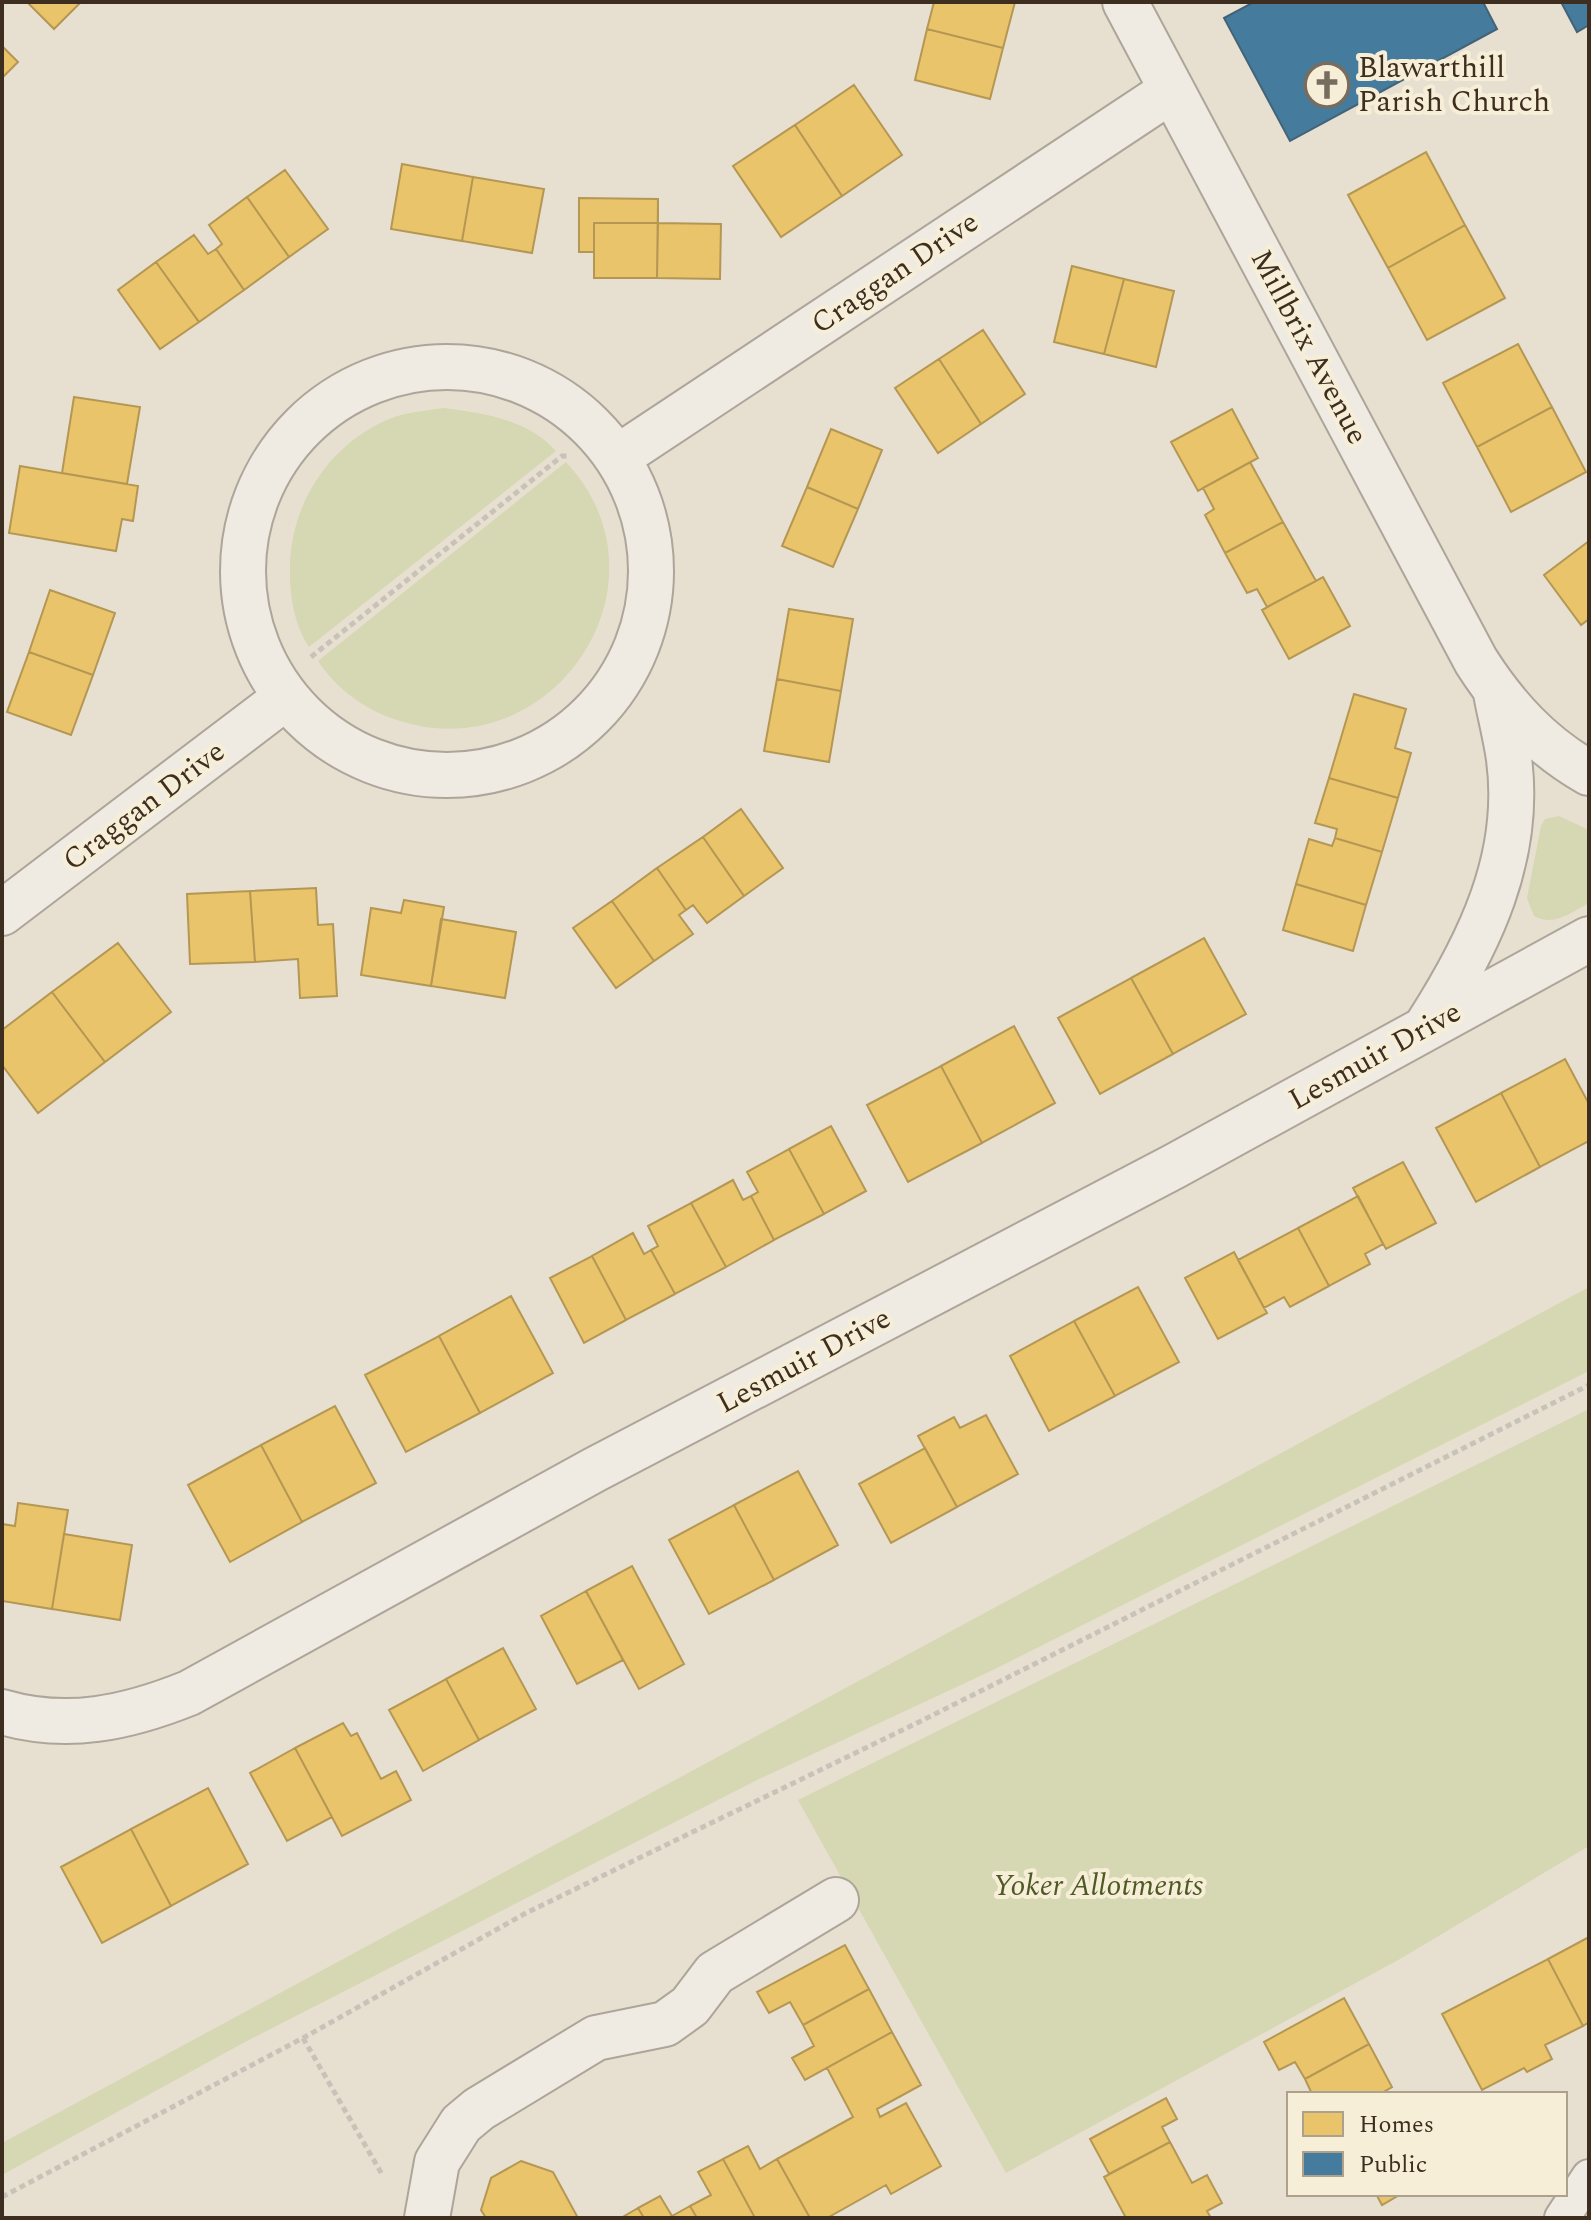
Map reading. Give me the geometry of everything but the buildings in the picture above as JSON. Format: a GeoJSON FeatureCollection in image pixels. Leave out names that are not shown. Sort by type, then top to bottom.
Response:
{"type":"FeatureCollection","features":[{"type":"Feature","properties":{"kind":"street","name":"Millbrix Avenue"},"geometry":{"type":"LineString","coordinates":[[1125,2],[1457,626],[1496,692],[1530,730],[1561,757],[1589,773]]}},
{"type":"Feature","properties":{"kind":"street","name":"Craggan Drive"},"geometry":{"type":"LineString","coordinates":[[618,457],[1172,90]]}},
{"type":"Feature","properties":{"kind":"street"},"geometry":{"type":"LineString","coordinates":[[429,366],[484,369],[547,393],[581,416],[618,457],[642,509],[652,565],[646,622],[624,675],[588,720],[543,753],[489,772],[432,776],[390,768],[376,765],[326,738],[285,698],[257,651],[243,598],[243,542],[258,489],[287,442],[326,404],[375,378],[429,366]]}},
{"type":"Feature","properties":{"kind":"street","name":"Millbrix Avenue"},"geometry":{"type":"LineString","coordinates":[[1427,1026],[1458,977],[1501,880],[1511,803],[1509,760],[1496,692]]}},
{"type":"Feature","properties":{"kind":"street","name":"Craggan Drive"},"geometry":{"type":"LineString","coordinates":[[2,913],[285,698]]}},
{"type":"Feature","properties":{"kind":"street","name":"Lesmuir Drive"},"geometry":{"type":"LineString","coordinates":[[2,1712],[63,1723],[102,1721],[151,1708],[189,1693],[594,1470],[1173,1167],[1589,939]]}},
{"type":"Feature","properties":{"kind":"street"},"geometry":{"type":"LineString","coordinates":[[427,2218],[437,2162],[447,2143],[479,2109],[596,2038],[665,2024],[690,2006],[715,1973],[836,1900]]}},
{"type":"Feature","properties":{"kind":"lane"},"geometry":{"type":"LineString","coordinates":[[1562,2218],[1589,2177]]}},
{"type":"Feature","properties":{"kind":"path"},"geometry":{"type":"LineString","coordinates":[[285,698],[313,655],[562,456],[618,457]]}},
{"type":"Feature","properties":{"kind":"path"},"geometry":{"type":"LineString","coordinates":[[2,2197],[303,2038],[526,1913],[917,1723],[1589,1385]]}},
{"type":"Feature","properties":{"kind":"path"},"geometry":{"type":"LineString","coordinates":[[303,2038],[385,2179]]}},
{"type":"Feature","properties":{"kind":"green space"},"geometry":{"type":"Polygon","coordinates":[[[443,408],[504,419],[532,431],[556,451],[309,647],[296,618],[290,575],[292,541],[307,497],[332,460],[368,430],[395,417],[443,408]]]}},
{"type":"Feature","properties":{"kind":"green space"},"geometry":{"type":"Polygon","coordinates":[[[566,462],[598,510],[609,561],[603,611],[581,657],[547,694],[503,719],[451,729],[394,719],[361,703],[333,680],[318,661],[566,462]]]}},
{"type":"Feature","properties":{"kind":"green space"},"geometry":{"type":"Polygon","coordinates":[[[1559,816],[1589,830],[1589,903],[1563,917],[1541,919],[1534,916],[1527,898],[1541,826],[1545,819],[1559,816]]]}},
{"type":"Feature","properties":{"kind":"green space"},"geometry":{"type":"Polygon","coordinates":[[[1589,1287],[1589,1371],[993,1670],[755,1781],[245,2042],[2,2175],[2,2143],[1589,1287]]]}},
{"type":"Feature","properties":{"kind":"green space","name":"Yoker Allotments"},"geometry":{"type":"Polygon","coordinates":[[[1589,1409],[1589,1846],[1400,1959],[1006,2173],[798,1800],[1589,1409]]]}},
{"type":"Feature","properties":{"kind":"place","name":"Blawarthill Parish Church"},"geometry":{"type":"Point","coordinates":[1327,85]}}]}
